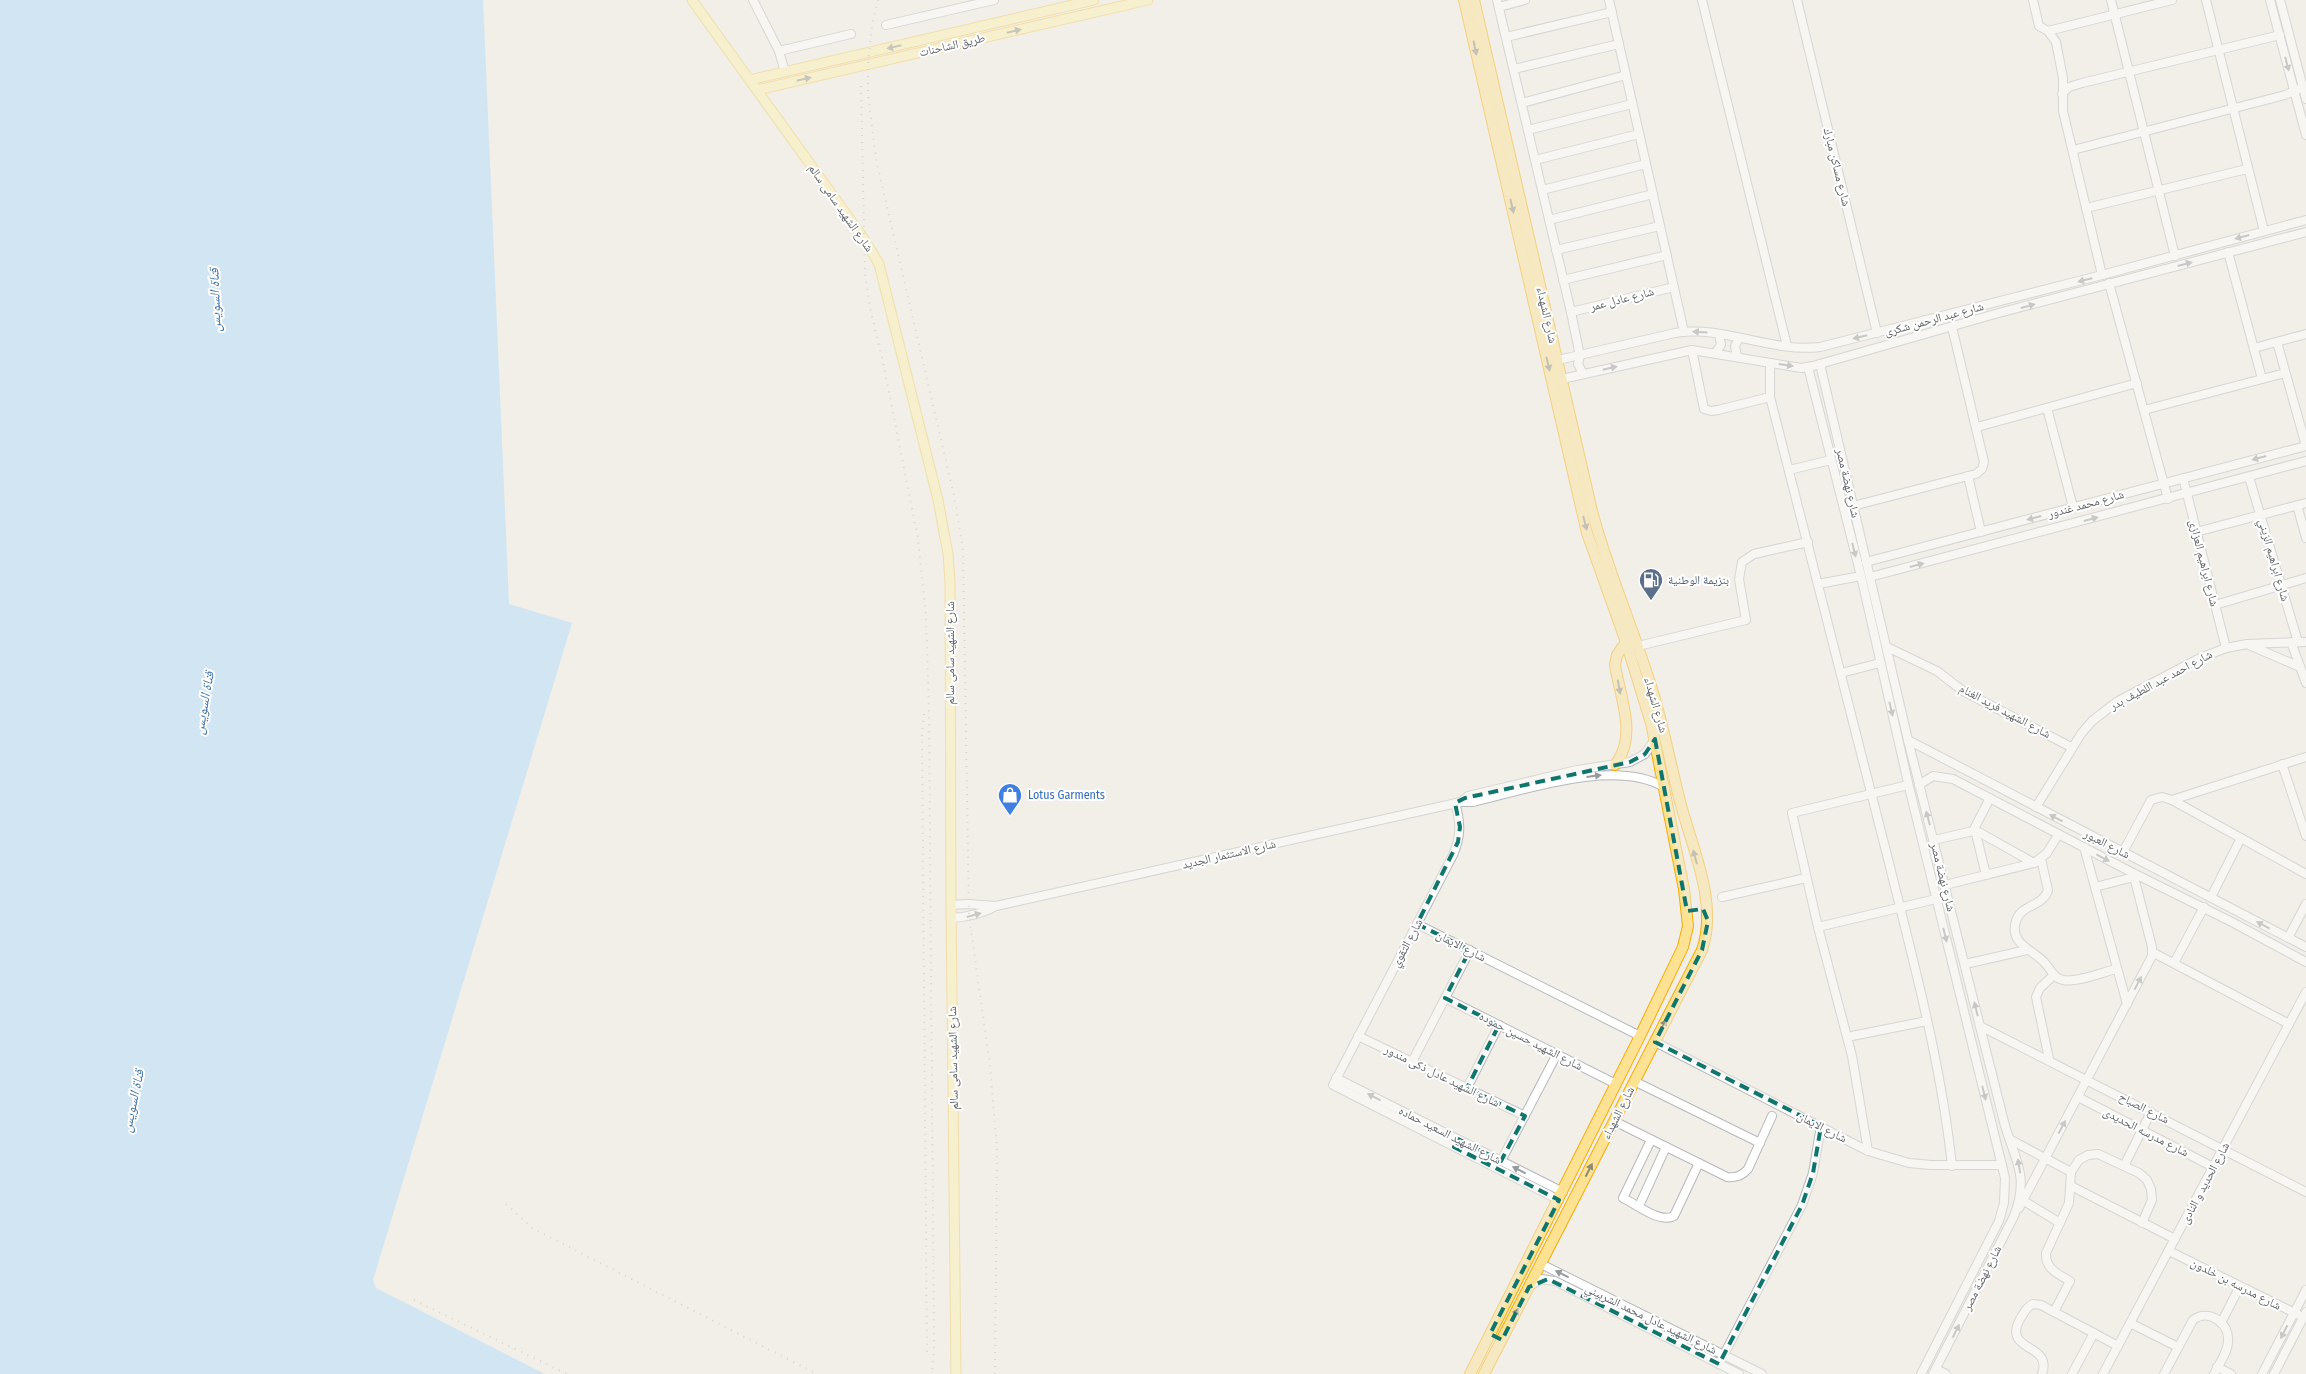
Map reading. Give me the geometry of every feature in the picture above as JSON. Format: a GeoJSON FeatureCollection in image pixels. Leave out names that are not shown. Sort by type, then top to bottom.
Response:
{"type":"FeatureCollection","features":[{"type":"Feature","properties":{"kind":"highway","name":"شارع الشهداء"},"geometry":{"type":"LineString","coordinates":[[1464,0],[1488,83],[1558,360],[1597,530],[1660,714],[1702,882],[1707,912],[1707,931],[1702,950],[1487,1369]]}},
{"type":"Feature","properties":{"kind":"highway","name":"شارع الشهداء"},"geometry":{"type":"LineString","coordinates":[[1470,1374],[1640,1036],[1683,947],[1688,926],[1684,889],[1647,706],[1587,533],[1497,137],[1474,0]]}},
{"type":"Feature","properties":{"kind":"highway"},"geometry":{"type":"LineString","coordinates":[[1615,770],[1627,738],[1615,665],[1617,655],[1626,642]]}},
{"type":"Feature","properties":{"kind":"highway"},"geometry":{"type":"LineString","coordinates":[[1684,889],[1693,891],[1702,882]]}},
{"type":"Feature","properties":{"kind":"highway"},"geometry":{"type":"LineString","coordinates":[[1688,915],[1699,909],[1707,912]]}},
{"type":"Feature","properties":{"kind":"highway"},"geometry":{"type":"LineString","coordinates":[[1490,1334],[1497,1340],[1502,1340]]}},
{"type":"Feature","properties":{"kind":"highway"},"geometry":{"type":"LineString","coordinates":[[1479,1356],[1486,1359],[1487,1369]]}},
{"type":"Feature","properties":{"kind":"main road","name":"شارع الشهيد سامى سالم"},"geometry":{"type":"LineString","coordinates":[[692,0],[858,231],[879,264],[938,500],[948,554],[950,581],[951,918],[956,1374]]}},
{"type":"Feature","properties":{"kind":"main road","name":"طريق الشاحنات"},"geometry":{"type":"LineString","coordinates":[[750,80],[1094,0]]}},
{"type":"Feature","properties":{"kind":"main road","name":"طريق الشاحنات"},"geometry":{"type":"LineString","coordinates":[[757,90],[1148,0]]}},
{"type":"Feature","properties":{"kind":"main road"},"geometry":{"type":"LineString","coordinates":[[1055,9],[1054,17],[1059,20]]}},
{"type":"Feature","properties":{"kind":"street"},"geometry":{"type":"LineString","coordinates":[[753,0],[779,51],[785,72]]}},
{"type":"Feature","properties":{"kind":"street"},"geometry":{"type":"LineString","coordinates":[[886,25],[994,0]]}},
{"type":"Feature","properties":{"kind":"street"},"geometry":{"type":"LineString","coordinates":[[1525,0],[1498,4],[1571,312],[1580,356],[1578,364],[1583,374]]}},
{"type":"Feature","properties":{"kind":"street"},"geometry":{"type":"LineString","coordinates":[[1609,0],[1684,332]]}},
{"type":"Feature","properties":{"kind":"street"},"geometry":{"type":"LineString","coordinates":[[1702,0],[1787,346]]}},
{"type":"Feature","properties":{"kind":"street","name":"شارع مساكن مبارك"},"geometry":{"type":"LineString","coordinates":[[1797,0],[1877,333]]}},
{"type":"Feature","properties":{"kind":"street"},"geometry":{"type":"LineString","coordinates":[[2033,0],[2039,26],[2048,31],[2056,42],[2064,78],[2062,94],[2063,111],[2102,275]]}},
{"type":"Feature","properties":{"kind":"street"},"geometry":{"type":"LineString","coordinates":[[2111,0],[2175,256]]}},
{"type":"Feature","properties":{"kind":"street"},"geometry":{"type":"LineString","coordinates":[[2048,31],[2172,0]]}},
{"type":"Feature","properties":{"kind":"street"},"geometry":{"type":"LineString","coordinates":[[2206,0],[2264,232]]}},
{"type":"Feature","properties":{"kind":"street"},"geometry":{"type":"LineString","coordinates":[[2270,0],[2306,135]]}},
{"type":"Feature","properties":{"kind":"street"},"geometry":{"type":"LineString","coordinates":[[2280,0],[2306,99]]}},
{"type":"Feature","properties":{"kind":"street"},"geometry":{"type":"LineString","coordinates":[[1506,37],[1612,12]]}},
{"type":"Feature","properties":{"kind":"street"},"geometry":{"type":"LineString","coordinates":[[779,51],[851,34]]}},
{"type":"Feature","properties":{"kind":"street"},"geometry":{"type":"LineString","coordinates":[[2062,94],[2069,87],[2280,35]]}},
{"type":"Feature","properties":{"kind":"street"},"geometry":{"type":"LineString","coordinates":[[1514,69],[1619,44]]}},
{"type":"Feature","properties":{"kind":"street"},"geometry":{"type":"LineString","coordinates":[[1522,102],[1626,75]]}},
{"type":"Feature","properties":{"kind":"street"},"geometry":{"type":"LineString","coordinates":[[2073,150],[2232,109],[2304,87]]}},
{"type":"Feature","properties":{"kind":"street"},"geometry":{"type":"LineString","coordinates":[[1528,130],[1632,104]]}},
{"type":"Feature","properties":{"kind":"street"},"geometry":{"type":"LineString","coordinates":[[1535,160],[1639,134]]}},
{"type":"Feature","properties":{"kind":"street"},"geometry":{"type":"LineString","coordinates":[[1542,190],[1646,164]]}},
{"type":"Feature","properties":{"kind":"street"},"geometry":{"type":"LineString","coordinates":[[2086,208],[2247,169]]}},
{"type":"Feature","properties":{"kind":"street"},"geometry":{"type":"LineString","coordinates":[[1549,220],[1653,194]]}},
{"type":"Feature","properties":{"kind":"street","name":"شارع عبد الرحمن شكرى"},"geometry":{"type":"LineString","coordinates":[[1558,360],[1684,332],[1719,334],[1787,346],[1820,347],[2175,256],[2306,220]]}},
{"type":"Feature","properties":{"kind":"street"},"geometry":{"type":"LineString","coordinates":[[1556,250],[1660,226]]}},
{"type":"Feature","properties":{"kind":"street","name":"شارع عبد الرحمن شكرى"},"geometry":{"type":"LineString","coordinates":[[1562,379],[1692,350],[1716,352],[1770,363],[1808,367],[2109,283],[2306,232]]}},
{"type":"Feature","properties":{"kind":"street"},"geometry":{"type":"LineString","coordinates":[[2228,252],[2262,379]]}},
{"type":"Feature","properties":{"kind":"street"},"geometry":{"type":"LineString","coordinates":[[1563,280],[1667,255]]}},
{"type":"Feature","properties":{"kind":"street"},"geometry":{"type":"LineString","coordinates":[[2109,283],[2168,499]]}},
{"type":"Feature","properties":{"kind":"street","name":"شارع عادل عمر"},"geometry":{"type":"LineString","coordinates":[[1571,312],[1674,287]]}},
{"type":"Feature","properties":{"kind":"street"},"geometry":{"type":"LineString","coordinates":[[1991,304],[1990,309],[1995,314]]}},
{"type":"Feature","properties":{"kind":"street"},"geometry":{"type":"LineString","coordinates":[[1972,309],[1975,313],[1975,320]]}},
{"type":"Feature","properties":{"kind":"street"},"geometry":{"type":"LineString","coordinates":[[1853,506],[1976,474],[1982,469],[1984,462],[1977,427],[1952,326]]}},
{"type":"Feature","properties":{"kind":"street"},"geometry":{"type":"LineString","coordinates":[[1716,352],[1720,345],[1719,334]]}},
{"type":"Feature","properties":{"kind":"street"},"geometry":{"type":"LineString","coordinates":[[2254,348],[2306,334]]}},
{"type":"Feature","properties":{"kind":"street"},"geometry":{"type":"LineString","coordinates":[[1737,357],[1735,346],[1740,338]]}},
{"type":"Feature","properties":{"kind":"street"},"geometry":{"type":"LineString","coordinates":[[2277,342],[2306,446]]}},
{"type":"Feature","properties":{"kind":"street"},"geometry":{"type":"LineString","coordinates":[[1692,350],[1704,408],[1711,411],[1718,410],[1770,397]]}},
{"type":"Feature","properties":{"kind":"street"},"geometry":{"type":"LineString","coordinates":[[1770,363],[1770,397],[1872,793],[1927,1020],[1940,1082],[1952,1166]]}},
{"type":"Feature","properties":{"kind":"street","name":"شارع نهضة مصر"},"geometry":{"type":"LineString","coordinates":[[1820,364],[1919,785],[2021,1178],[2019,1201],[2014,1216],[1935,1371]]}},
{"type":"Feature","properties":{"kind":"street","name":"شارع نهضة مصر"},"geometry":{"type":"LineString","coordinates":[[1808,367],[1860,576],[1908,785],[2002,1165],[2005,1184],[2002,1209],[1974,1272],[1921,1374]]}},
{"type":"Feature","properties":{"kind":"street"},"geometry":{"type":"LineString","coordinates":[[2144,410],[2285,373]]}},
{"type":"Feature","properties":{"kind":"street"},"geometry":{"type":"LineString","coordinates":[[1977,427],[2137,383]]}},
{"type":"Feature","properties":{"kind":"street"},"geometry":{"type":"LineString","coordinates":[[2047,408],[2073,508]]}},
{"type":"Feature","properties":{"kind":"street"},"geometry":{"type":"LineString","coordinates":[[1821,418],[1832,415]]}},
{"type":"Feature","properties":{"kind":"street","name":"شارع محمد غندور"},"geometry":{"type":"LineString","coordinates":[[1866,562],[2306,446]]}},
{"type":"Feature","properties":{"kind":"street"},"geometry":{"type":"LineString","coordinates":[[1789,470],[1831,460]]}},
{"type":"Feature","properties":{"kind":"street","name":"شارع محمد غندور"},"geometry":{"type":"LineString","coordinates":[[1870,577],[2306,461]]}},
{"type":"Feature","properties":{"kind":"street"},"geometry":{"type":"LineString","coordinates":[[1968,476],[1981,532]]}},
{"type":"Feature","properties":{"kind":"street","name":"شارع ابراهيم الزيني"},"geometry":{"type":"LineString","coordinates":[[2250,477],[2298,642],[2300,667],[2306,683]]}},
{"type":"Feature","properties":{"kind":"street","name":"شارع ابراهيم العزازى"},"geometry":{"type":"LineString","coordinates":[[2183,478],[2226,648]]}},
{"type":"Feature","properties":{"kind":"street"},"geometry":{"type":"LineString","coordinates":[[2196,532],[2306,503]]}},
{"type":"Feature","properties":{"kind":"street"},"geometry":{"type":"LineString","coordinates":[[2297,505],[2306,538]]}},
{"type":"Feature","properties":{"kind":"street"},"geometry":{"type":"LineString","coordinates":[[1638,646],[1746,620],[1739,579],[1742,562],[1754,554],[1808,542]]}},
{"type":"Feature","properties":{"kind":"street"},"geometry":{"type":"LineString","coordinates":[[1818,584],[1860,576]]}},
{"type":"Feature","properties":{"kind":"street"},"geometry":{"type":"LineString","coordinates":[[2215,605],[2306,578]]}},
{"type":"Feature","properties":{"kind":"street","name":"شارع احمد عبد اللطيف بدر"},"geometry":{"type":"LineString","coordinates":[[2036,807],[2071,747],[2092,722],[2118,701],[2200,658],[2226,648],[2247,644],[2298,642]]}},
{"type":"Feature","properties":{"kind":"street"},"geometry":{"type":"LineString","coordinates":[[2247,644],[2300,667]]}},
{"type":"Feature","properties":{"kind":"street","name":"شارع الشهيد فريد الغنام"},"geometry":{"type":"LineString","coordinates":[[1887,647],[1937,671],[1963,691],[2071,747]]}},
{"type":"Feature","properties":{"kind":"street"},"geometry":{"type":"LineString","coordinates":[[1841,673],[1880,663]]}},
{"type":"Feature","properties":{"kind":"street","name":"شارع الاستثمار الجديد"},"geometry":{"type":"LineString","coordinates":[[1615,770],[1638,759],[1651,747],[1654,740]]}},
{"type":"Feature","properties":{"kind":"street","name":"شارع العبور"},"geometry":{"type":"LineString","coordinates":[[1908,740],[2303,946]]}},
{"type":"Feature","properties":{"kind":"street"},"geometry":{"type":"LineString","coordinates":[[2172,800],[2306,757]]}},
{"type":"Feature","properties":{"kind":"street"},"geometry":{"type":"LineString","coordinates":[[2282,764],[2306,836]]}},
{"type":"Feature","properties":{"kind":"street","name":"شارع الاستثمار الجديد"},"geometry":{"type":"LineString","coordinates":[[951,904],[996,906],[1458,803],[1468,796],[1577,770],[1615,770],[1640,776],[1664,786]]}},
{"type":"Feature","properties":{"kind":"street","name":"شارع العبور"},"geometry":{"type":"LineString","coordinates":[[1919,785],[1928,778],[1938,776],[1953,780],[2134,875],[2204,907],[2306,962]]}},
{"type":"Feature","properties":{"kind":"street"},"geometry":{"type":"LineString","coordinates":[[1868,1151],[1847,1037],[1818,927],[1792,813],[1908,785]]}},
{"type":"Feature","properties":{"kind":"street"},"geometry":{"type":"LineString","coordinates":[[2123,852],[2151,800],[2162,797],[2172,800],[2306,874]]}},
{"type":"Feature","properties":{"kind":"street"},"geometry":{"type":"LineString","coordinates":[[1986,875],[1975,830],[1990,798]]}},
{"type":"Feature","properties":{"kind":"street"},"geometry":{"type":"LineString","coordinates":[[2013,810],[2018,798]]}},
{"type":"Feature","properties":{"kind":"street","name":"شارع التقوي"},"geometry":{"type":"LineString","coordinates":[[1335,1082],[1458,842],[1460,827],[1458,803]]}},
{"type":"Feature","properties":{"kind":"street"},"geometry":{"type":"LineString","coordinates":[[1934,840],[1975,830],[2037,861],[2048,886],[2047,894],[2042,900],[2022,911],[2015,926],[2016,937],[2026,950],[2040,958],[2054,975],[2062,980],[2071,980],[2116,969]]}},
{"type":"Feature","properties":{"kind":"street"},"geometry":{"type":"LineString","coordinates":[[1945,885],[2037,861],[2047,853],[2058,834]]}},
{"type":"Feature","properties":{"kind":"street"},"geometry":{"type":"LineString","coordinates":[[2211,897],[2241,838]]}},
{"type":"Feature","properties":{"kind":"street"},"geometry":{"type":"LineString","coordinates":[[2084,848],[2127,1004]]}},
{"type":"Feature","properties":{"kind":"street"},"geometry":{"type":"LineString","coordinates":[[2014,1216],[2024,1201],[2088,1079],[2152,952],[2134,875],[2094,887]]}},
{"type":"Feature","properties":{"kind":"street"},"geometry":{"type":"LineString","coordinates":[[1722,897],[1806,878]]}},
{"type":"Feature","properties":{"kind":"street"},"geometry":{"type":"LineString","coordinates":[[1818,927],[1936,899]]}},
{"type":"Feature","properties":{"kind":"street"},"geometry":{"type":"LineString","coordinates":[[2288,938],[2306,904]]}},
{"type":"Feature","properties":{"kind":"street","name":"شارع الاستثمار الجديد"},"geometry":{"type":"LineString","coordinates":[[951,918],[986,912],[996,906]]}},
{"type":"Feature","properties":{"kind":"street"},"geometry":{"type":"LineString","coordinates":[[2174,963],[2204,907]]}},
{"type":"Feature","properties":{"kind":"street","name":"شارع الايمان"},"geometry":{"type":"LineString","coordinates":[[1417,924],[1640,1036]]}},
{"type":"Feature","properties":{"kind":"street"},"geometry":{"type":"LineString","coordinates":[[2294,955],[2303,946]]}},
{"type":"Feature","properties":{"kind":"street"},"geometry":{"type":"LineString","coordinates":[[1412,1062],[1470,950]]}},
{"type":"Feature","properties":{"kind":"street"},"geometry":{"type":"LineString","coordinates":[[1965,964],[2026,950]]}},
{"type":"Feature","properties":{"kind":"street"},"geometry":{"type":"LineString","coordinates":[[2152,952],[2289,1024]]}},
{"type":"Feature","properties":{"kind":"street"},"geometry":{"type":"LineString","coordinates":[[2048,1060],[2036,997],[2040,988],[2054,975]]}},
{"type":"Feature","properties":{"kind":"street","name":"شارع الحديد و النادى"},"geometry":{"type":"LineString","coordinates":[[2104,1374],[2306,992]]}},
{"type":"Feature","properties":{"kind":"street","name":"شارع الشهيد حسين حموده"},"geometry":{"type":"LineString","coordinates":[[1445,998],[1616,1084]]}},
{"type":"Feature","properties":{"kind":"street"},"geometry":{"type":"LineString","coordinates":[[1847,1037],[1927,1020]]}},
{"type":"Feature","properties":{"kind":"street"},"geometry":{"type":"LineString","coordinates":[[1467,1088],[1499,1025]]}},
{"type":"Feature","properties":{"kind":"street","name":"شارع الصباح"},"geometry":{"type":"LineString","coordinates":[[1980,1026],[2088,1079],[2306,1192]]}},
{"type":"Feature","properties":{"kind":"street","name":"شارع الشهيد عادل ذكى مندور"},"geometry":{"type":"LineString","coordinates":[[1358,1036],[1525,1116]]}},
{"type":"Feature","properties":{"kind":"street","name":"شارع الايمان"},"geometry":{"type":"LineString","coordinates":[[1654,1042],[1868,1151],[1909,1163],[1952,1166],[2002,1165]]}},
{"type":"Feature","properties":{"kind":"street"},"geometry":{"type":"LineString","coordinates":[[1501,1161],[1557,1054]]}},
{"type":"Feature","properties":{"kind":"street"},"geometry":{"type":"LineString","coordinates":[[1634,1081],[1760,1143]]}},
{"type":"Feature","properties":{"kind":"street","name":"شارع الشهيد السعيد حماده"},"geometry":{"type":"LineString","coordinates":[[1335,1082],[1561,1196]]}},
{"type":"Feature","properties":{"kind":"street","name":"شارع مدرسه الحديدى"},"geometry":{"type":"LineString","coordinates":[[2078,1098],[2213,1167]]}},
{"type":"Feature","properties":{"kind":"street"},"geometry":{"type":"LineString","coordinates":[[2124,1166],[2152,1112]]}},
{"type":"Feature","properties":{"kind":"street"},"geometry":{"type":"LineString","coordinates":[[1614,1121],[1727,1177],[1739,1177],[1748,1170],[1772,1116]]}},
{"type":"Feature","properties":{"kind":"street"},"geometry":{"type":"LineString","coordinates":[[1719,1364],[1802,1205],[1813,1173],[1821,1126]]}},
{"type":"Feature","properties":{"kind":"street"},"geometry":{"type":"LineString","coordinates":[[1651,1140],[1623,1198],[1664,1219],[1674,1216],[1699,1163]]}},
{"type":"Feature","properties":{"kind":"street"},"geometry":{"type":"LineString","coordinates":[[2010,1140],[2071,1172]]}},
{"type":"Feature","properties":{"kind":"street","name":"شارع الشهيد السعيد حماده"},"geometry":{"type":"LineString","coordinates":[[1456,1143],[1501,1161],[1561,1196]]}},
{"type":"Feature","properties":{"kind":"street"},"geometry":{"type":"LineString","coordinates":[[1639,1206],[1666,1147]]}},
{"type":"Feature","properties":{"kind":"street"},"geometry":{"type":"LineString","coordinates":[[2054,1312],[2070,1281],[2051,1270],[2046,1260],[2047,1249],[2069,1203],[2071,1172],[2079,1160],[2093,1154],[2098,1154],[2144,1176],[2151,1189],[2151,1204],[2142,1223]]}},
{"type":"Feature","properties":{"kind":"street"},"geometry":{"type":"LineString","coordinates":[[2070,1186],[2175,1240]]}},
{"type":"Feature","properties":{"kind":"street"},"geometry":{"type":"LineString","coordinates":[[2024,1201],[2060,1223]]}},
{"type":"Feature","properties":{"kind":"street","name":"شارع مدرسه بن خلدون"},"geometry":{"type":"LineString","coordinates":[[2169,1251],[2294,1313],[2305,1315]]}},
{"type":"Feature","properties":{"kind":"street","name":"شارع الشهيد عادل محمد الشربيني"},"geometry":{"type":"LineString","coordinates":[[1541,1264],[1762,1374]]}},
{"type":"Feature","properties":{"kind":"street"},"geometry":{"type":"LineString","coordinates":[[1974,1272],[1980,1276],[1985,1274]]}},
{"type":"Feature","properties":{"kind":"street","name":"شارع الشهيد عادل محمد الشربيني"},"geometry":{"type":"LineString","coordinates":[[1529,1287],[1541,1279],[1555,1281],[1740,1374]]}},
{"type":"Feature","properties":{"kind":"street"},"geometry":{"type":"LineString","coordinates":[[2221,1323],[2240,1286]]}},
{"type":"Feature","properties":{"kind":"street"},"geometry":{"type":"LineString","coordinates":[[1965,1289],[1971,1289],[1975,1293]]}},
{"type":"Feature","properties":{"kind":"street"},"geometry":{"type":"LineString","coordinates":[[2262,1374],[2306,1290]]}},
{"type":"Feature","properties":{"kind":"street"},"geometry":{"type":"LineString","coordinates":[[2042,1374],[2044,1366],[2041,1357],[2019,1341],[2015,1330],[2025,1311],[2031,1305],[2039,1304],[2118,1346]]}},
{"type":"Feature","properties":{"kind":"street"},"geometry":{"type":"LineString","coordinates":[[2274,1374],[2305,1315]]}},
{"type":"Feature","properties":{"kind":"street"},"geometry":{"type":"LineString","coordinates":[[2164,1374],[2196,1317],[2210,1316],[2221,1323],[2226,1330],[2228,1343],[2215,1370],[2231,1374]]}},
{"type":"Feature","properties":{"kind":"street"},"geometry":{"type":"LineString","coordinates":[[2130,1323],[2178,1347]]}},
{"type":"Feature","properties":{"kind":"street"},"geometry":{"type":"LineString","coordinates":[[2072,1374],[2094,1333]]}},
{"type":"Feature","properties":{"kind":"street"},"geometry":{"type":"LineString","coordinates":[[1935,1371],[1946,1374]]}},
{"type":"Feature","properties":{"kind":"highlighted area"},"geometry":{"type":"Polygon","coordinates":[[[1655,739],[1687,911],[1703,909],[1708,921],[1702,950],[1655,1042],[1821,1126],[1813,1173],[1802,1205],[1719,1364],[1548,1279],[1529,1287],[1502,1340],[1490,1334],[1559,1200],[1454,1147],[1458,1139],[1501,1161],[1525,1116],[1467,1088],[1499,1025],[1445,998],[1470,950],[1417,924],[1458,842],[1460,827],[1455,803],[1465,798],[1630,762],[1645,754],[1655,739]]]}},
{"type":"Feature","properties":{"kind":"water","name":"قناة السويس"},"geometry":{"type":"Polygon","coordinates":[[[0,0],[483,0],[509,604],[572,623],[373,1280],[376,1288],[545,1374],[0,1374],[0,0]]]}},
{"type":"Feature","properties":{"kind":"railway"},"geometry":{"type":"LineString","coordinates":[[878,0],[872,25],[868,64],[868,94],[876,159],[955,500],[963,550],[969,916],[990,1065],[997,1149],[995,1374]]}},
{"type":"Feature","properties":{"kind":"railway"},"geometry":{"type":"LineString","coordinates":[[861,86],[865,274],[870,308],[883,362],[918,539],[926,616],[929,710],[934,1351],[932,1374]]}},
{"type":"Feature","properties":{"kind":"railway"},"geometry":{"type":"LineString","coordinates":[[924,714],[922,731],[927,1357]]}},
{"type":"Feature","properties":{"kind":"railway"},"geometry":{"type":"LineString","coordinates":[[506,1204],[532,1228],[817,1374]]}},
{"type":"Feature","properties":{"kind":"railway"},"geometry":{"type":"LineString","coordinates":[[414,1300],[567,1374]]}},
{"type":"Feature","properties":{"kind":"place","name":"بنزيمة الوطنية"},"geometry":{"type":"Point","coordinates":[1651,601]}},
{"type":"Feature","properties":{"kind":"place","name":"Lotus Garments"},"geometry":{"type":"Point","coordinates":[1010,816]}}]}
